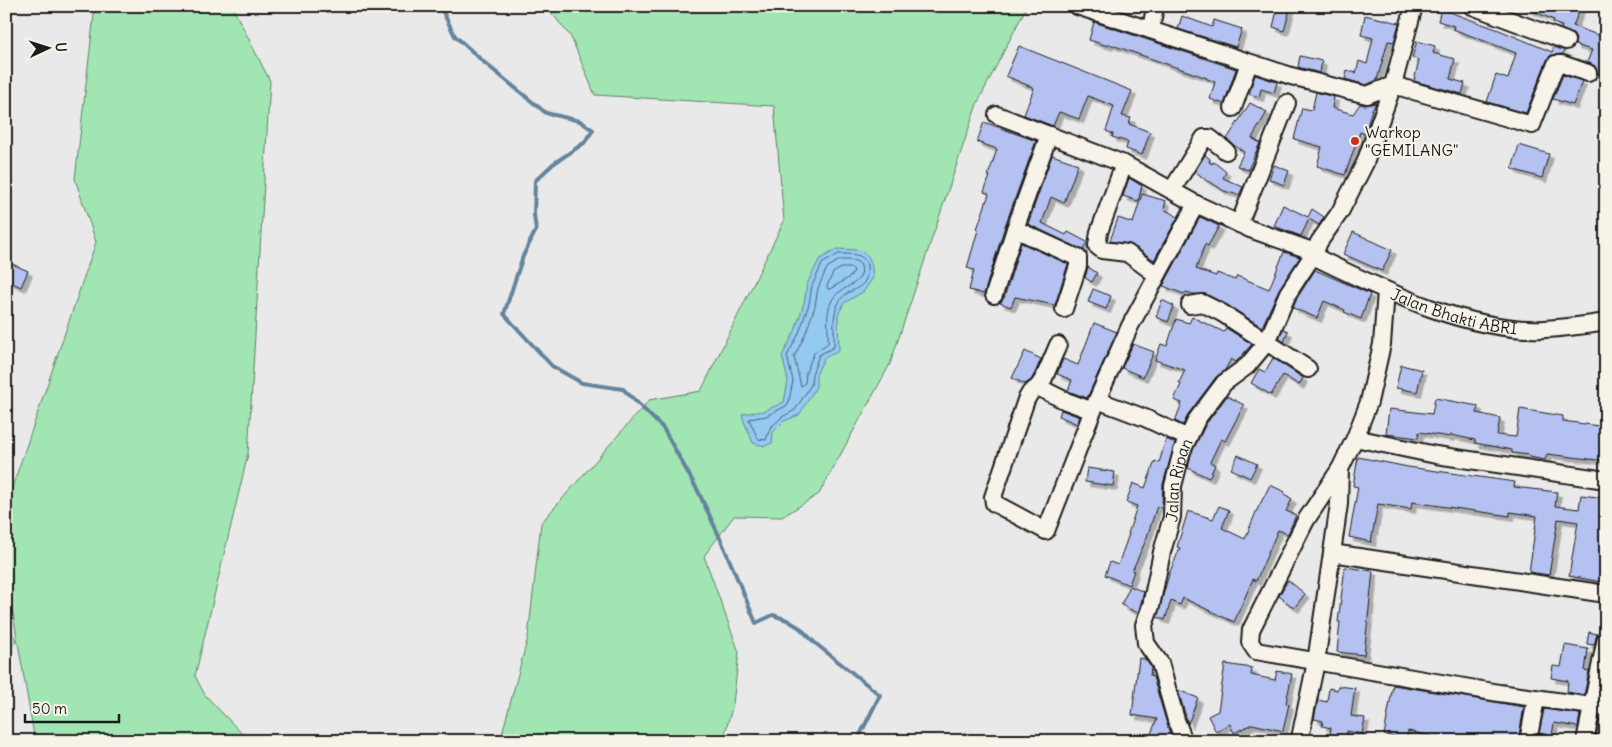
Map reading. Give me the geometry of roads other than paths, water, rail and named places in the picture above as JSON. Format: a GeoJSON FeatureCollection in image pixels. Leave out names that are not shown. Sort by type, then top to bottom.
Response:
{"type":"FeatureCollection","features":[{"type":"Feature","properties":{"kind":"street"},"geometry":{"type":"LineString","coordinates":[[1151,30],[1155,6]]}},
{"type":"Feature","properties":{"kind":"street","name":"Jalan Ripan"},"geometry":{"type":"LineString","coordinates":[[1184,741],[1160,663],[1146,643],[1144,625],[1151,606],[1162,552],[1172,517],[1173,486],[1182,451],[1197,418],[1224,383],[1247,366],[1267,342],[1288,293],[1340,212],[1365,163],[1393,85],[1414,6]]}},
{"type":"Feature","properties":{"kind":"street"},"geometry":{"type":"LineString","coordinates":[[1472,6],[1566,41]]}},
{"type":"Feature","properties":{"kind":"street"},"geometry":{"type":"LineString","coordinates":[[1081,7],[1291,76],[1367,95],[1393,85],[1532,125],[1553,67],[1556,64],[1562,64],[1588,73]]}},
{"type":"Feature","properties":{"kind":"street"},"geometry":{"type":"LineString","coordinates":[[1233,108],[1249,63]]}},
{"type":"Feature","properties":{"kind":"street"},"geometry":{"type":"LineString","coordinates":[[1239,224],[1287,103]]}},
{"type":"Feature","properties":{"kind":"street","name":"Jalan Bhakti ABRI"},"geometry":{"type":"LineString","coordinates":[[997,116],[1124,164],[1196,204],[1239,224],[1315,252],[1319,259],[1386,291],[1452,314],[1491,324],[1544,329],[1606,322]]}},
{"type":"Feature","properties":{"kind":"street"},"geometry":{"type":"LineString","coordinates":[[994,295],[1014,229],[1048,135]]}},
{"type":"Feature","properties":{"kind":"street"},"geometry":{"type":"LineString","coordinates":[[1172,190],[1204,138],[1210,138],[1226,151]]}},
{"type":"Feature","properties":{"kind":"street"},"geometry":{"type":"LineString","coordinates":[[1124,164],[1099,232],[1097,246],[1102,250],[1127,253],[1157,275]]}},
{"type":"Feature","properties":{"kind":"street"},"geometry":{"type":"LineString","coordinates":[[1058,345],[1044,378],[1026,400],[992,497],[994,503],[1046,531],[1095,405],[1130,326],[1196,204]]}},
{"type":"Feature","properties":{"kind":"street"},"geometry":{"type":"LineString","coordinates":[[1014,229],[1078,258],[1078,266],[1064,309]]}},
{"type":"Feature","properties":{"kind":"street"},"geometry":{"type":"LineString","coordinates":[[1386,291],[1384,328],[1369,402],[1340,469],[1306,520],[1251,630],[1250,642],[1256,651],[1599,708]]}},
{"type":"Feature","properties":{"kind":"street"},"geometry":{"type":"LineString","coordinates":[[1190,305],[1202,303],[1222,312],[1308,369]]}},
{"type":"Feature","properties":{"kind":"street"},"geometry":{"type":"LineString","coordinates":[[1038,387],[1066,401],[1095,405],[1145,418],[1188,438]]}},
{"type":"Feature","properties":{"kind":"street"},"geometry":{"type":"LineString","coordinates":[[1355,438],[1436,456],[1606,480]]}},
{"type":"Feature","properties":{"kind":"street"},"geometry":{"type":"LineString","coordinates":[[1300,738],[1316,662],[1339,504],[1340,469]]}},
{"type":"Feature","properties":{"kind":"street"},"geometry":{"type":"LineString","coordinates":[[1332,553],[1606,594]]}},
{"type":"Feature","properties":{"kind":"street"},"geometry":{"type":"LineString","coordinates":[[1585,741],[1599,708],[1606,638]]}},
{"type":"Feature","properties":{"kind":"street"},"geometry":{"type":"LineString","coordinates":[[1528,741],[1536,699]]}},
{"type":"Feature","properties":{"kind":"water"},"geometry":{"type":"Polygon","coordinates":[[[837,249],[865,253],[870,261],[873,278],[863,292],[844,303],[838,315],[839,351],[824,358],[816,375],[816,387],[799,415],[784,421],[773,432],[772,443],[765,446],[753,443],[742,414],[764,411],[784,402],[788,381],[782,356],[795,331],[804,303],[807,284],[819,260],[837,249]]]}},
{"type":"Feature","properties":{"kind":"waterway"},"geometry":{"type":"LineString","coordinates":[[440,6],[455,36],[546,113],[580,121],[593,130],[584,143],[553,164],[535,181],[534,215],[536,230],[523,256],[504,314],[552,366],[582,383],[623,389],[663,428],[698,491],[756,623],[773,615],[787,620],[800,628],[815,643],[880,695],[857,741]]}},
{"type":"Feature","properties":{"kind":"place","name":"Warkop \"GEMILANG\""},"geometry":{"type":"Point","coordinates":[1355,141]}}]}
